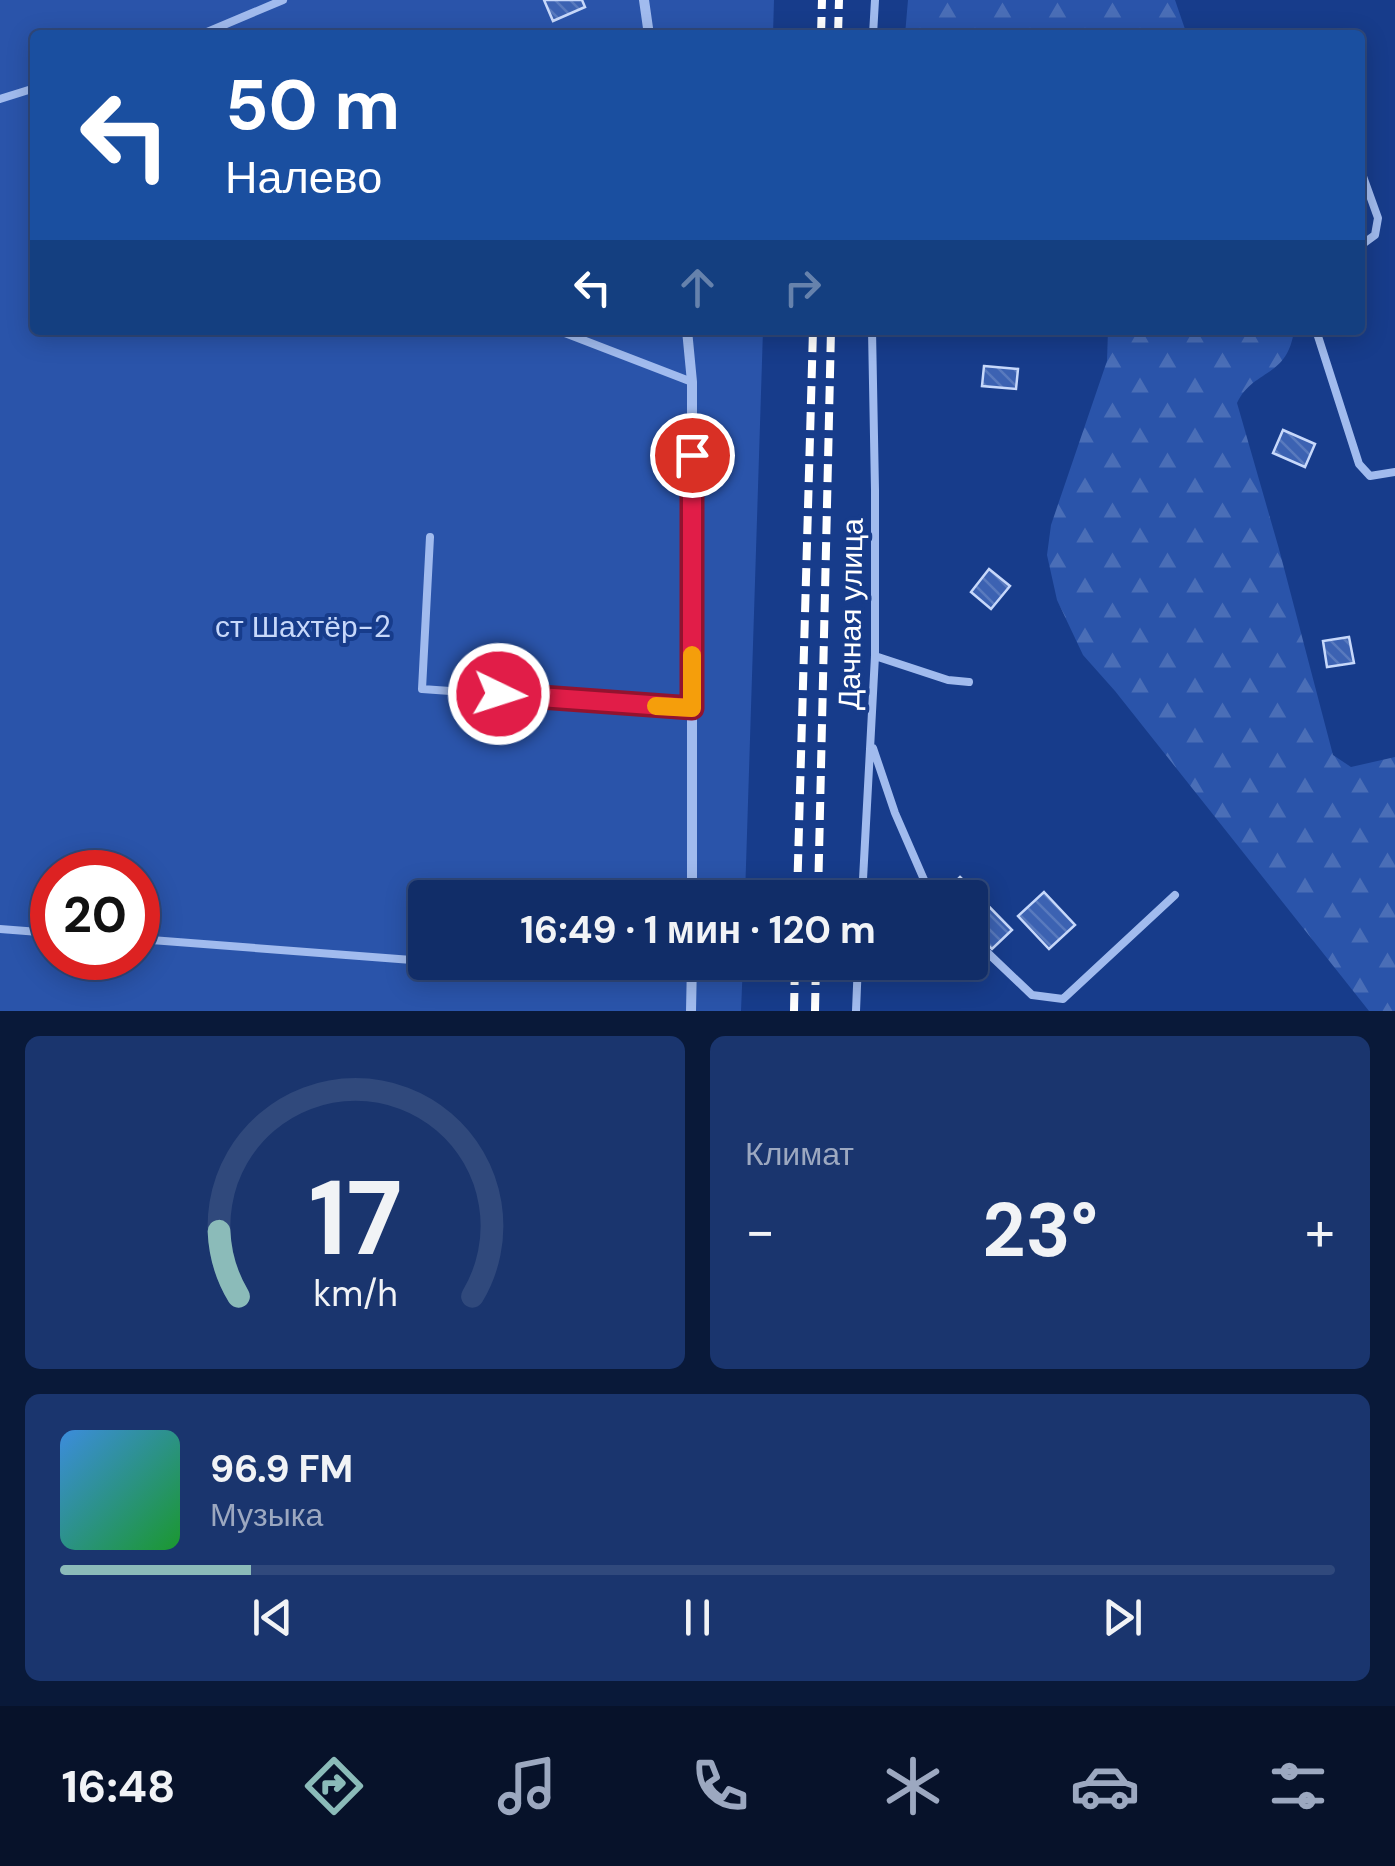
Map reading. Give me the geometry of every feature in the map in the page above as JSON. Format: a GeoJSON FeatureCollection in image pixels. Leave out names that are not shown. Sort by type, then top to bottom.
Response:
{"type":"FeatureCollection","features":[{"type":"Feature","properties":{"kind":"street"},"geometry":{"type":"LineString","coordinates":[[644,0],[648,30]]}},
{"type":"Feature","properties":{"kind":"street"},"geometry":{"type":"LineString","coordinates":[[687,335],[692,382],[692,880]]}},
{"type":"Feature","properties":{"kind":"street"},"geometry":{"type":"LineString","coordinates":[[690,1011],[692,980]]}},
{"type":"Feature","properties":{"kind":"lane"},"geometry":{"type":"LineString","coordinates":[[212,30],[283,0]]}},
{"type":"Feature","properties":{"kind":"lane"},"geometry":{"type":"LineString","coordinates":[[874,30],[875,0]]}},
{"type":"Feature","properties":{"kind":"lane"},"geometry":{"type":"LineString","coordinates":[[0,99],[30,90]]}},
{"type":"Feature","properties":{"kind":"lane"},"geometry":{"type":"LineString","coordinates":[[1365,182],[1378,218],[1375,235],[1365,242]]}},
{"type":"Feature","properties":{"kind":"lane"},"geometry":{"type":"LineString","coordinates":[[570,335],[692,382]]}},
{"type":"Feature","properties":{"kind":"lane","name":"Дачная улица"},"geometry":{"type":"LineString","coordinates":[[863,880],[874,656],[872,335]]}},
{"type":"Feature","properties":{"kind":"lane"},"geometry":{"type":"LineString","coordinates":[[1318,335],[1359,464],[1370,476],[1395,472]]}},
{"type":"Feature","properties":{"kind":"lane"},"geometry":{"type":"LineString","coordinates":[[430,537],[422,689],[692,708]]}},
{"type":"Feature","properties":{"kind":"lane"},"geometry":{"type":"LineString","coordinates":[[874,656],[948,680],[969,682]]}},
{"type":"Feature","properties":{"kind":"lane"},"geometry":{"type":"LineString","coordinates":[[871,743],[924,880]]}},
{"type":"Feature","properties":{"kind":"lane"},"geometry":{"type":"LineString","coordinates":[[988,953],[1032,995],[1063,999],[1174,896]]}},
{"type":"Feature","properties":{"kind":"lane"},"geometry":{"type":"LineString","coordinates":[[0,929],[30,931]]}},
{"type":"Feature","properties":{"kind":"lane"},"geometry":{"type":"LineString","coordinates":[[160,942],[408,961]]}},
{"type":"Feature","properties":{"kind":"lane"},"geometry":{"type":"LineString","coordinates":[[856,1011],[857,980]]}},
{"type":"Feature","properties":{"kind":"green space","name":"ст Шахтёр-2"},"geometry":{"type":"Polygon","coordinates":[[[0,0],[774,0],[773,30],[30,30],[30,335],[763,335],[746,880],[408,880],[408,980],[742,980],[741,1011],[0,1011],[0,0]]]}},
{"type":"Feature","properties":{"kind":"green space"},"geometry":{"type":"Polygon","coordinates":[[[908,0],[1175,0],[1185,30],[905,30],[908,0]]]}},
{"type":"Feature","properties":{"kind":"green space"},"geometry":{"type":"Polygon","coordinates":[[[1108,335],[1293,335],[1285,357],[1252,384],[1237,403],[1333,755],[1351,767],[1395,757],[1395,1011],[1369,1011],[1083,655],[1057,600],[1047,555],[1051,525],[1107,361],[1108,335]]]}},
{"type":"Feature","properties":{"kind":"building"},"geometry":{"type":"Polygon","coordinates":[[[544,0],[582,0],[585,7],[553,21],[544,0]]]}},
{"type":"Feature","properties":{"kind":"building"},"geometry":{"type":"Polygon","coordinates":[[[984,366],[1018,369],[1016,389],[982,386],[984,366]]]}},
{"type":"Feature","properties":{"kind":"building"},"geometry":{"type":"Polygon","coordinates":[[[1283,430],[1315,444],[1305,467],[1273,453],[1283,430]]]}},
{"type":"Feature","properties":{"kind":"building"},"geometry":{"type":"Polygon","coordinates":[[[989,569],[1010,586],[991,609],[971,592],[989,569]]]}},
{"type":"Feature","properties":{"kind":"building"},"geometry":{"type":"Polygon","coordinates":[[[1349,637],[1354,663],[1327,667],[1323,641],[1349,637]]]}},
{"type":"Feature","properties":{"kind":"building"},"geometry":{"type":"Polygon","coordinates":[[[1044,892],[1075,925],[1049,949],[1018,916],[1044,892]]]}},
{"type":"Feature","properties":{"kind":"building"},"geometry":{"type":"Polygon","coordinates":[[[988,906],[1012,930],[992,949],[988,945],[988,906]]]}},
{"type":"Feature","properties":{"kind":"railway"},"geometry":{"type":"LineString","coordinates":[[821,30],[822,0]]}},
{"type":"Feature","properties":{"kind":"railway"},"geometry":{"type":"LineString","coordinates":[[838,30],[839,0]]}},
{"type":"Feature","properties":{"kind":"railway"},"geometry":{"type":"LineString","coordinates":[[798,880],[813,335]]}},
{"type":"Feature","properties":{"kind":"railway"},"geometry":{"type":"LineString","coordinates":[[818,880],[831,335]]}},
{"type":"Feature","properties":{"kind":"railway"},"geometry":{"type":"LineString","coordinates":[[794,1011],[795,980]]}},
{"type":"Feature","properties":{"kind":"railway"},"geometry":{"type":"LineString","coordinates":[[815,1011],[816,980]]}},
{"type":"Feature","properties":{"kind":"slow traffic"},"geometry":{"type":"LineString","coordinates":[[656,706],[692,708],[692,655]]}},
{"type":"Feature","properties":{"kind":"route"},"geometry":{"type":"LineString","coordinates":[[499,694],[692,708],[692,455]]}}]}
